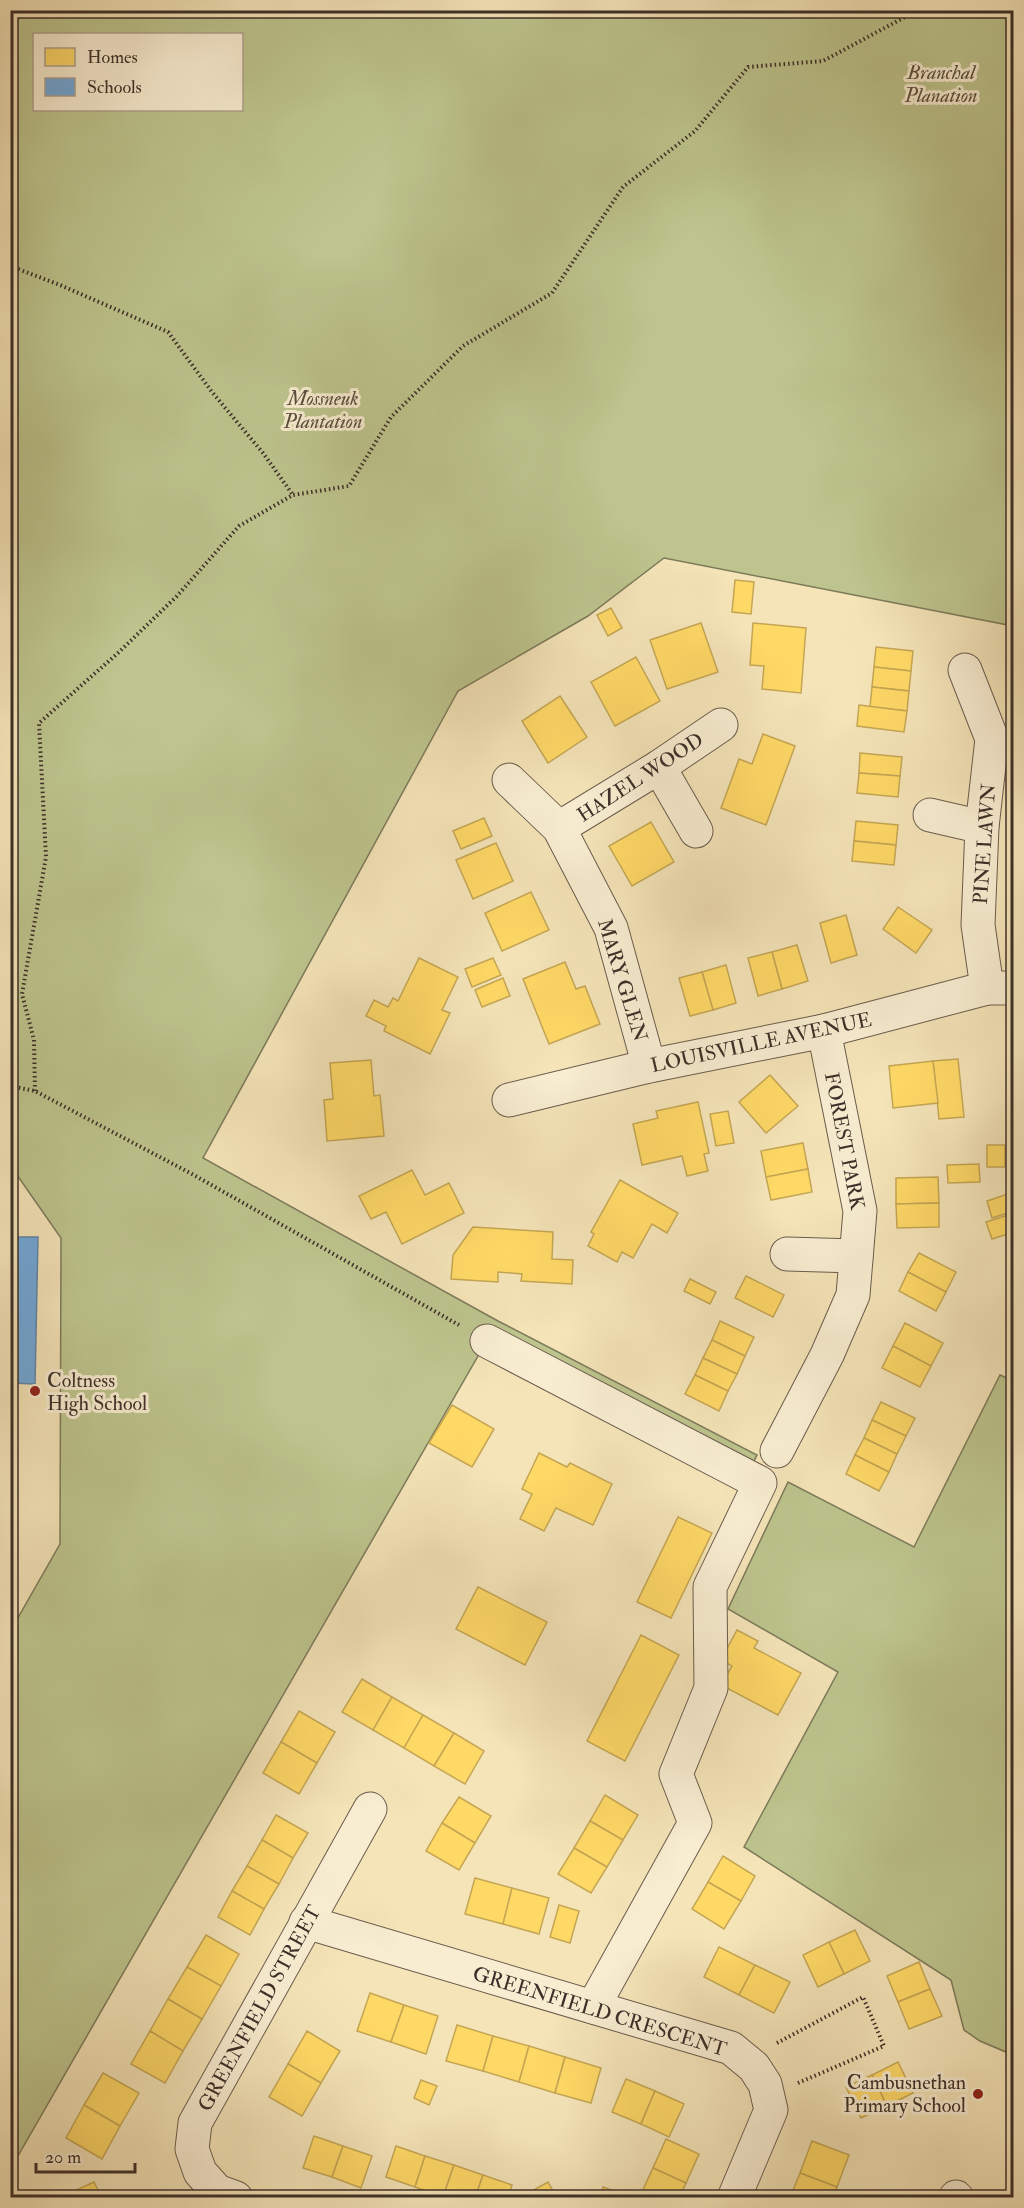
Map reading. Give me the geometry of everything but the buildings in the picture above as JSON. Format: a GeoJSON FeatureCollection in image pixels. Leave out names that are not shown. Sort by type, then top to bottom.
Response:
{"type":"FeatureCollection","features":[{"type":"Feature","properties":{"kind":"street","name":"PINE LAWN"},"geometry":{"type":"LineString","coordinates":[[965,670],[992,739],[982,827],[978,925],[1000,988]]}},
{"type":"Feature","properties":{"kind":"street","name":"HAZEL WOOD"},"geometry":{"type":"LineString","coordinates":[[559,828],[659,767],[721,725]]}},
{"type":"Feature","properties":{"kind":"street"},"geometry":{"type":"LineString","coordinates":[[659,767],[696,831]]}},
{"type":"Feature","properties":{"kind":"street","name":"MARY GLEN"},"geometry":{"type":"LineString","coordinates":[[509,780],[559,828],[611,928],[650,1066]]}},
{"type":"Feature","properties":{"kind":"street"},"geometry":{"type":"LineString","coordinates":[[930,814],[982,827]]}},
{"type":"Feature","properties":{"kind":"street","name":"LOUISVILLE AVENUE"},"geometry":{"type":"LineString","coordinates":[[509,1100],[650,1066],[824,1031],[1000,988]]}},
{"type":"Feature","properties":{"kind":"street","name":"FOREST PARK"},"geometry":{"type":"LineString","coordinates":[[777,1451],[827,1355],[853,1295],[860,1211],[824,1031]]}},
{"type":"Feature","properties":{"kind":"street"},"geometry":{"type":"LineString","coordinates":[[787,1254],[856,1256]]}},
{"type":"Feature","properties":{"kind":"street"},"geometry":{"type":"LineString","coordinates":[[487,1341],[760,1483],[710,1587],[711,1688],[676,1774],[695,1823],[593,2007]]}},
{"type":"Feature","properties":{"kind":"street","name":"GREENFIELD STREET"},"geometry":{"type":"LineString","coordinates":[[236,2198],[217,2191],[200,2172],[192,2149],[195,2123],[370,1809]]}},
{"type":"Feature","properties":{"kind":"street","name":"GREENFIELD CRESCENT"},"geometry":{"type":"LineString","coordinates":[[306,1922],[730,2048],[754,2067],[765,2084],[768,2096]]}},
{"type":"Feature","properties":{"kind":"street"},"geometry":{"type":"LineString","coordinates":[[734,2198],[771,2110],[768,2096]]}},
{"type":"Feature","properties":{"kind":"path"},"geometry":{"type":"LineString","coordinates":[[35,1091],[34,1040],[22,994],[46,857],[39,723],[119,652],[177,596],[239,526],[293,495],[349,486],[391,417],[463,346],[552,293],[623,188],[695,131],[748,67],[823,61],[918,10]]}},
{"type":"Feature","properties":{"kind":"path"},"geometry":{"type":"LineString","coordinates":[[10,266],[168,332],[293,495]]}},
{"type":"Feature","properties":{"kind":"path"},"geometry":{"type":"LineString","coordinates":[[10,1086],[35,1091],[192,1174],[487,1341]]}},
{"type":"Feature","properties":{"kind":"path"},"geometry":{"type":"LineString","coordinates":[[744,2060],[863,1997],[885,2046],[768,2096]]}},
{"type":"Feature","properties":{"kind":"green space","name":"Mossneuk Plantation"},"geometry":{"type":"Polygon","coordinates":[[[11,11],[1013,11],[1013,626],[664,558],[588,616],[458,691],[203,1158],[498,1321],[757,1455],[749,1471],[489,1337],[11,2168],[11,1630],[60,1544],[61,1238],[10,1165],[11,11]]]}},
{"type":"Feature","properties":{"kind":"green space"},"geometry":{"type":"Polygon","coordinates":[[[1000,1375],[1014,1381],[1013,2055],[980,2041],[964,2030],[951,1980],[744,1847],[838,1672],[728,1609],[788,1482],[914,1547],[1000,1375]]]}},
{"type":"Feature","properties":{"kind":"place","name":"Coltness High School"},"geometry":{"type":"Point","coordinates":[35,1391]}},
{"type":"Feature","properties":{"kind":"place","name":"Cambusnethan Primary School"},"geometry":{"type":"Point","coordinates":[978,2094]}},
{"type":"Feature","properties":{"kind":"park label","name":"Branchal Planation"},"geometry":{"type":"Point","coordinates":[941,84]}}]}
